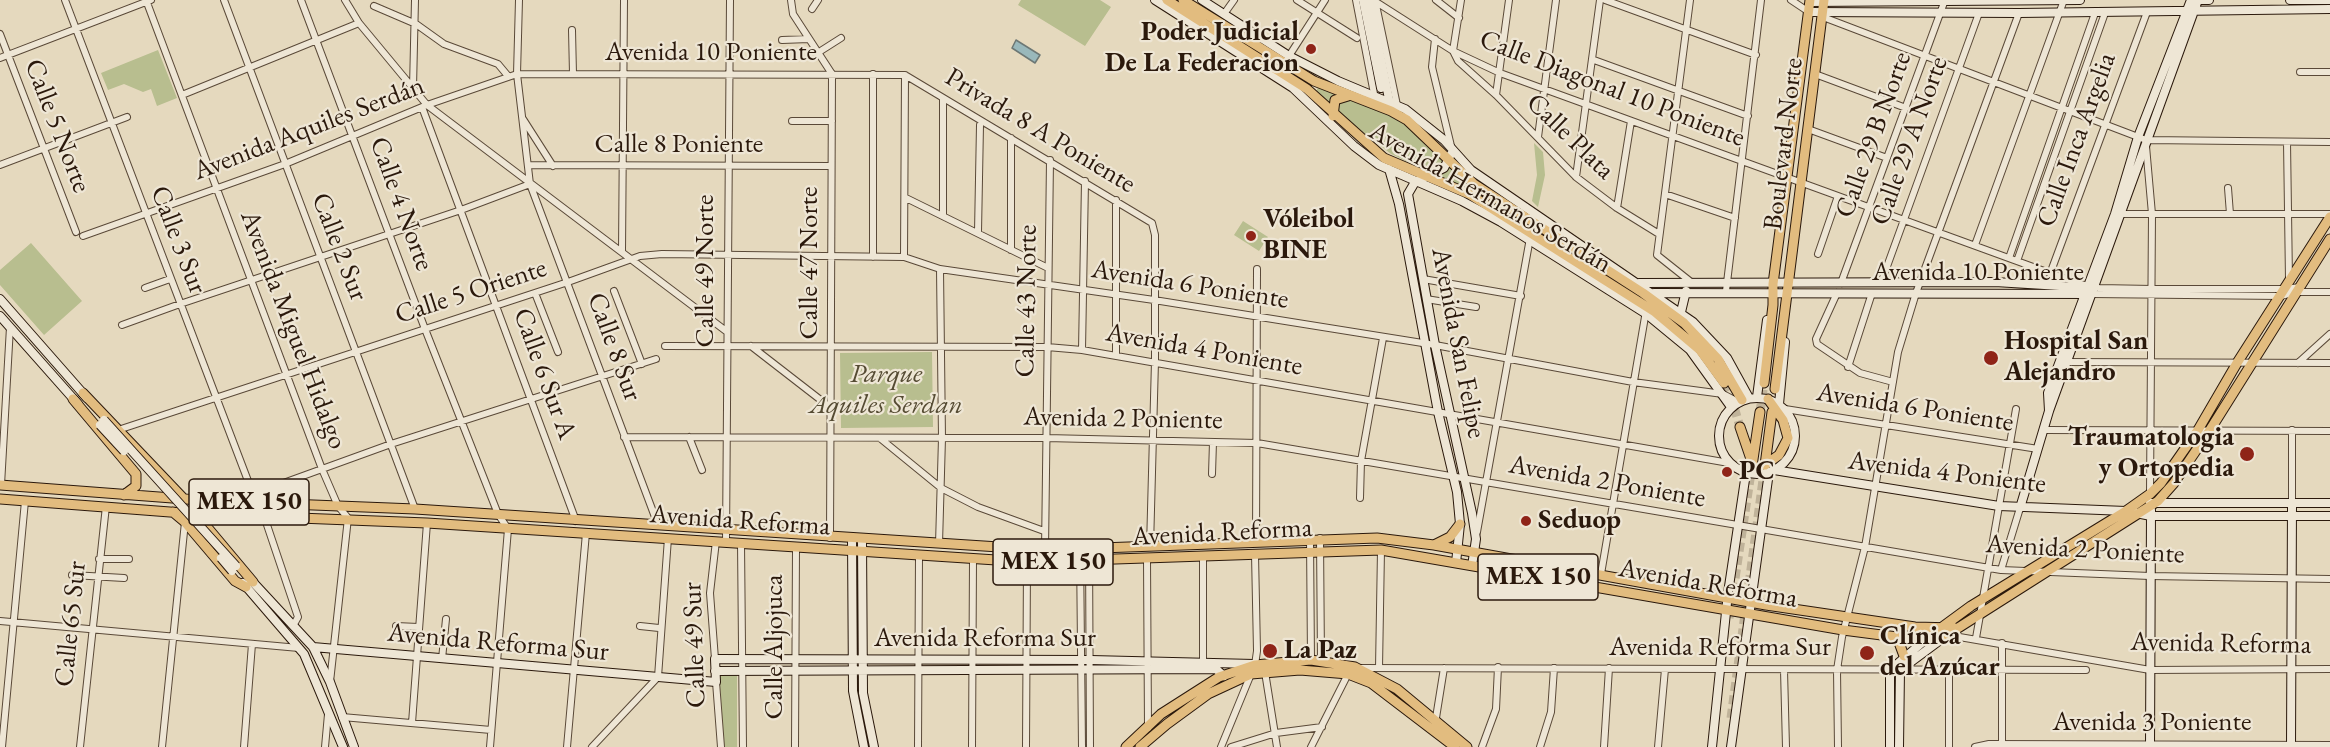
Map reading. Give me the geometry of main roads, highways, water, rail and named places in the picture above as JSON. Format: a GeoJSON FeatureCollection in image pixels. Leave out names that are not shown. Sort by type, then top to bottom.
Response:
{"type":"FeatureCollection","features":[{"type":"Feature","properties":{"kind":"main road","name":"Avenida Hermanos Serdán"},"geometry":{"type":"LineString","coordinates":[[1155,0],[1293,88],[1367,158],[1390,171],[1510,224]]}},
{"type":"Feature","properties":{"kind":"main road"},"geometry":{"type":"LineString","coordinates":[[1167,0],[1307,90],[1341,123],[1383,158],[1469,194],[1510,224],[1627,288],[1642,288],[1706,343],[1744,401]]}},
{"type":"Feature","properties":{"kind":"main road","name":"Avenida Hermanos Serdán"},"geometry":{"type":"LineString","coordinates":[[1202,0],[1289,56],[1385,104]]}},
{"type":"Feature","properties":{"kind":"main road"},"geometry":{"type":"LineString","coordinates":[[1363,0],[1385,104]]}},
{"type":"Feature","properties":{"kind":"main road"},"geometry":{"type":"LineString","coordinates":[[1373,0],[1385,104]]}},
{"type":"Feature","properties":{"kind":"main road"},"geometry":{"type":"LineString","coordinates":[[1810,4],[1824,1],[2080,0]]}},
{"type":"Feature","properties":{"kind":"main road"},"geometry":{"type":"LineString","coordinates":[[2020,508],[2045,430],[2049,411],[2048,393],[2064,362],[2118,214],[2142,139],[2195,0],[2209,0]]}},
{"type":"Feature","properties":{"kind":"main road"},"geometry":{"type":"LineString","coordinates":[[2290,0],[2330,0]]}},
{"type":"Feature","properties":{"kind":"main road"},"geometry":{"type":"LineString","coordinates":[[1187,1],[1314,81],[1350,96],[1385,104],[1451,154],[1482,189],[1627,288],[1690,350],[1723,394],[1744,401],[1768,399],[1782,407],[1792,419],[1795,442],[1784,463],[1769,469],[1750,468],[1729,463],[1719,445],[1718,434],[1724,415],[1744,401]]}},
{"type":"Feature","properties":{"kind":"main road","name":"Boulevard Norte"},"geometry":{"type":"LineString","coordinates":[[1775,389],[1824,1]]}},
{"type":"Feature","properties":{"kind":"main road"},"geometry":{"type":"LineString","coordinates":[[1810,4],[1823,15],[2330,9]]}},
{"type":"Feature","properties":{"kind":"main road","name":"Boulevard Norte"},"geometry":{"type":"LineString","coordinates":[[1744,401],[1772,288],[1810,4]]}},
{"type":"Feature","properties":{"kind":"main road"},"geometry":{"type":"LineString","coordinates":[[1334,116],[1335,100],[1342,96],[1350,96]]}},
{"type":"Feature","properties":{"kind":"main road"},"geometry":{"type":"LineString","coordinates":[[1341,123],[1344,136]]}},
{"type":"Feature","properties":{"kind":"main road","name":"Avenida Hermanos Serdán"},"geometry":{"type":"LineString","coordinates":[[1451,154],[1642,288]]}},
{"type":"Feature","properties":{"kind":"main road"},"geometry":{"type":"LineString","coordinates":[[1415,182],[1444,168],[1451,154]]}},
{"type":"Feature","properties":{"kind":"main road","name":"Avenida San Felipe"},"geometry":{"type":"LineString","coordinates":[[1383,158],[1390,171],[1423,279],[1438,412],[1454,477],[1460,524],[1456,563]]}},
{"type":"Feature","properties":{"kind":"main road","name":"Avenida San Felipe"},"geometry":{"type":"LineString","coordinates":[[1415,182],[1408,194],[1409,232],[1430,345],[1450,414],[1465,480],[1476,539],[1472,566]]}},
{"type":"Feature","properties":{"kind":"main road"},"geometry":{"type":"LineString","coordinates":[[2150,746],[2152,505],[2237,363],[2330,215]]}},
{"type":"Feature","properties":{"kind":"main road","name":"Avenida Hermanos Serdán"},"geometry":{"type":"LineString","coordinates":[[1531,236],[1633,305]]}},
{"type":"Feature","properties":{"kind":"main road"},"geometry":{"type":"LineString","coordinates":[[2139,514],[2152,505],[2174,483],[2330,239]]}},
{"type":"Feature","properties":{"kind":"main road","name":"Avenida 10 Poniente"},"geometry":{"type":"LineString","coordinates":[[1642,288],[1690,282],[1726,287],[1837,293],[2090,289]]}},
{"type":"Feature","properties":{"kind":"main road","name":"Avenida 10 Poniente"},"geometry":{"type":"LineString","coordinates":[[1787,289],[1841,284],[1920,282],[2051,284],[2090,289]]}},
{"type":"Feature","properties":{"kind":"main road","name":"Avenida 10 Poniente"},"geometry":{"type":"LineString","coordinates":[[1642,288],[1654,293],[1726,287]]}},
{"type":"Feature","properties":{"kind":"main road","name":"Boulevard Norte"},"geometry":{"type":"LineString","coordinates":[[1764,383],[1773,304],[1772,288]]}},
{"type":"Feature","properties":{"kind":"main road","name":"Boulevard Norte"},"geometry":{"type":"LineString","coordinates":[[1782,407],[1787,289]]}},
{"type":"Feature","properties":{"kind":"main road"},"geometry":{"type":"LineString","coordinates":[[1681,312],[1686,291]]}},
{"type":"Feature","properties":{"kind":"main road"},"geometry":{"type":"LineString","coordinates":[[1654,293],[1681,312],[1716,343],[1738,376],[1744,401]]}},
{"type":"Feature","properties":{"kind":"main road"},"geometry":{"type":"LineString","coordinates":[[0,299],[83,393],[184,499]]}},
{"type":"Feature","properties":{"kind":"main road"},"geometry":{"type":"LineString","coordinates":[[1633,305],[1645,308],[1690,340],[1724,383]]}},
{"type":"Feature","properties":{"kind":"main road"},"geometry":{"type":"LineString","coordinates":[[0,316],[136,474],[136,486],[124,495]]}},
{"type":"Feature","properties":{"kind":"main road"},"geometry":{"type":"LineString","coordinates":[[83,393],[102,423]]}},
{"type":"Feature","properties":{"kind":"main road"},"geometry":{"type":"LineString","coordinates":[[73,399],[102,423],[234,569],[313,647],[330,682],[354,747]]}},
{"type":"Feature","properties":{"kind":"main road"},"geometry":{"type":"LineString","coordinates":[[1768,399],[1783,420],[1788,438],[1769,469]]}},
{"type":"Feature","properties":{"kind":"main road"},"geometry":{"type":"LineString","coordinates":[[1712,747],[1737,525],[1760,412]]}},
{"type":"Feature","properties":{"kind":"main road"},"geometry":{"type":"LineString","coordinates":[[1731,747],[1769,469],[1772,412]]}},
{"type":"Feature","properties":{"kind":"main road"},"geometry":{"type":"LineString","coordinates":[[1740,428],[1750,468]]}},
{"type":"Feature","properties":{"kind":"main road","name":"Avenida 4 Poniente"},"geometry":{"type":"LineString","coordinates":[[1769,469],[1999,506],[2126,511],[2139,514]]}},
{"type":"Feature","properties":{"kind":"main road","name":"Avenida Reforma"},"geometry":{"type":"LineString","coordinates":[[0,485],[184,499],[253,498],[338,506],[498,514],[830,538],[1045,550],[1377,538],[1434,545],[1750,602],[1944,631],[1955,628],[2139,514]]}},
{"type":"Feature","properties":{"kind":"main road","name":"Avenida Reforma"},"geometry":{"type":"LineString","coordinates":[[0,499],[196,514],[348,519],[586,532],[862,553],[1027,562],[1085,562],[1381,550],[1844,630],[1897,637],[1930,636]]}},
{"type":"Feature","properties":{"kind":"main road"},"geometry":{"type":"LineString","coordinates":[[1895,670],[1985,598],[2139,502],[2292,517],[2330,516]]}},
{"type":"Feature","properties":{"kind":"main road"},"geometry":{"type":"LineString","coordinates":[[2291,746],[2292,503]]}},
{"type":"Feature","properties":{"kind":"main road"},"geometry":{"type":"LineString","coordinates":[[2152,505],[2330,503]]}},
{"type":"Feature","properties":{"kind":"main road"},"geometry":{"type":"LineString","coordinates":[[173,512],[185,522],[235,581],[249,584]]}},
{"type":"Feature","properties":{"kind":"main road"},"geometry":{"type":"LineString","coordinates":[[196,514],[308,661],[343,747]]}},
{"type":"Feature","properties":{"kind":"main road"},"geometry":{"type":"LineString","coordinates":[[1434,545],[1450,537],[1460,524]]}},
{"type":"Feature","properties":{"kind":"main road"},"geometry":{"type":"LineString","coordinates":[[852,539],[852,659],[857,670],[874,747]]}},
{"type":"Feature","properties":{"kind":"main road"},"geometry":{"type":"LineString","coordinates":[[862,540],[862,659],[857,670],[857,719],[864,747]]}},
{"type":"Feature","properties":{"kind":"main road"},"geometry":{"type":"LineString","coordinates":[[1558,580],[1560,568]]}},
{"type":"Feature","properties":{"kind":"main road"},"geometry":{"type":"LineString","coordinates":[[1890,747],[1895,670],[1904,656],[1930,636],[1944,631]]}},
{"type":"Feature","properties":{"kind":"main road"},"geometry":{"type":"LineString","coordinates":[[1897,637],[1904,656]]}},
{"type":"Feature","properties":{"kind":"main road","name":"Avenida Reforma Sur"},"geometry":{"type":"LineString","coordinates":[[313,647],[716,682]]}},
{"type":"Feature","properties":{"kind":"main road","name":"Avenida Reforma Sur"},"geometry":{"type":"LineString","coordinates":[[715,659],[1026,659],[1086,664],[1216,669],[1224,676]]}},
{"type":"Feature","properties":{"kind":"main road","name":"Calle 49 Sur"},"geometry":{"type":"LineString","coordinates":[[715,659],[716,682]]}},
{"type":"Feature","properties":{"kind":"main road"},"geometry":{"type":"LineString","coordinates":[[1126,747],[1148,726],[1184,698],[1224,676],[1253,669],[1316,660],[1397,689],[1455,747]]}},
{"type":"Feature","properties":{"kind":"main road","name":"Avenida Reforma Sur"},"geometry":{"type":"LineString","coordinates":[[1148,665],[1203,662],[1253,669]]}},
{"type":"Feature","properties":{"kind":"main road","name":"Avenida Reforma Sur"},"geometry":{"type":"LineString","coordinates":[[716,670],[972,670],[1026,669],[1086,664]]}},
{"type":"Feature","properties":{"kind":"main road"},"geometry":{"type":"LineString","coordinates":[[1145,745],[1208,694],[1253,669],[1265,672],[1351,671]]}},
{"type":"Feature","properties":{"kind":"main road"},"geometry":{"type":"LineString","coordinates":[[1895,670],[1899,747]]}},
{"type":"Feature","properties":{"kind":"main road"},"geometry":{"type":"LineString","coordinates":[[1435,725],[1467,747]]}},
{"type":"Feature","properties":{"kind":"water"},"geometry":{"type":"Polygon","coordinates":[[[1016,40],[1040,55],[1035,63],[1012,48],[1016,40]]]}},
{"type":"Feature","properties":{"kind":"tunnel"},"geometry":{"type":"LineString","coordinates":[[1724,383],[1740,427]]}},
{"type":"Feature","properties":{"kind":"tunnel"},"geometry":{"type":"LineString","coordinates":[[1760,412],[1764,383]]}},
{"type":"Feature","properties":{"kind":"tunnel"},"geometry":{"type":"LineString","coordinates":[[1731,718],[1765,465]]}},
{"type":"Feature","properties":{"kind":"tunnel"},"geometry":{"type":"LineString","coordinates":[[1729,618],[1752,466]]}},
{"type":"Feature","properties":{"kind":"place","name":"Poder Judicial De La Federacion"},"geometry":{"type":"Point","coordinates":[1311,49]}},
{"type":"Feature","properties":{"kind":"place","name":"Vóleibol BINE"},"geometry":{"type":"Point","coordinates":[1251,236]}},
{"type":"Feature","properties":{"kind":"place","name":"Hospital San Alejandro"},"geometry":{"type":"Point","coordinates":[1991,358]}},
{"type":"Feature","properties":{"kind":"place","name":"Traumatologia y Ortopedia"},"geometry":{"type":"Point","coordinates":[2247,454]}},
{"type":"Feature","properties":{"kind":"place","name":"PC"},"geometry":{"type":"Point","coordinates":[1727,472]}},
{"type":"Feature","properties":{"kind":"place","name":"Seduop"},"geometry":{"type":"Point","coordinates":[1526,521]}},
{"type":"Feature","properties":{"kind":"place","name":"La Paz"},"geometry":{"type":"Point","coordinates":[1270,651]}},
{"type":"Feature","properties":{"kind":"place","name":"Clínica del Azúcar"},"geometry":{"type":"Point","coordinates":[1867,653]}},
{"type":"Feature","properties":{"kind":"park label","name":"Parque Aquiles Serdan"},"geometry":{"type":"Point","coordinates":[886,390]}}]}
